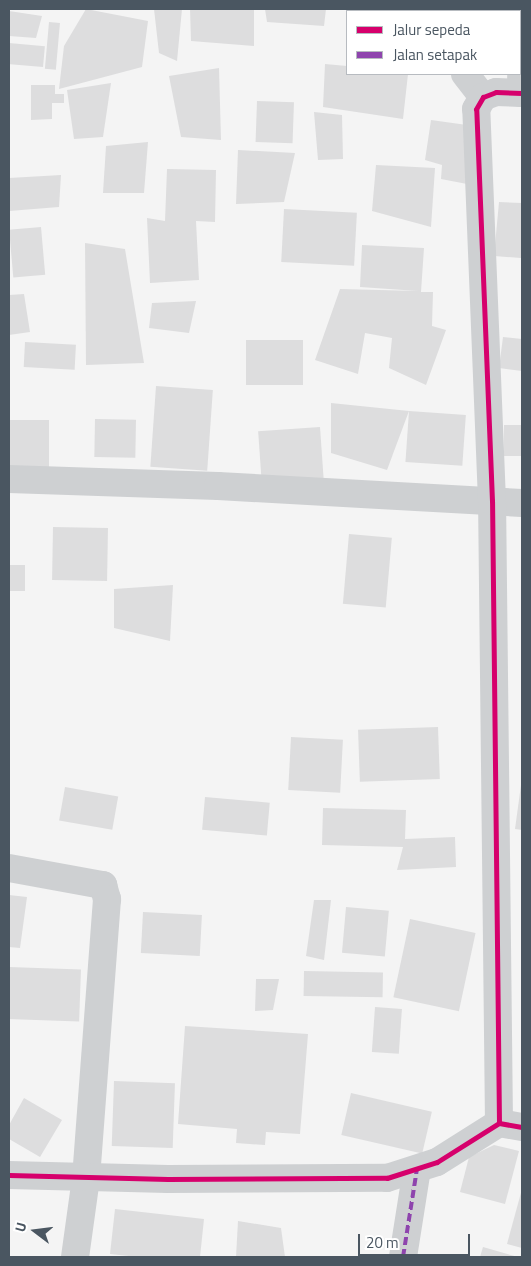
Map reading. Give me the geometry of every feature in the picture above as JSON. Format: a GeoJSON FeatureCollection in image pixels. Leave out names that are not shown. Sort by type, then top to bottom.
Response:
{"type":"FeatureCollection","features":[{"type":"Feature","properties":{"kind":"street"},"geometry":{"type":"LineString","coordinates":[[9,1174],[86,1178],[387,1178],[437,1162],[511,1125],[492,501],[476,109],[483,97],[496,92],[522,93],[522,9]]}},
{"type":"Feature","properties":{"kind":"street"},"geometry":{"type":"LineString","coordinates":[[466,75],[483,97]]}},
{"type":"Feature","properties":{"kind":"street"},"geometry":{"type":"LineString","coordinates":[[9,479],[218,486],[522,503]]}},
{"type":"Feature","properties":{"kind":"street"},"geometry":{"type":"LineString","coordinates":[[9,868],[85,880],[103,886],[105,892],[86,1178],[75,1257]]}},
{"type":"Feature","properties":{"kind":"street"},"geometry":{"type":"LineString","coordinates":[[403,1257],[417,1169]]}},
{"type":"Feature","properties":{"kind":"building"},"geometry":{"type":"Polygon","coordinates":[[[86,9],[148,21],[142,67],[59,89],[64,46],[86,9]]]}},
{"type":"Feature","properties":{"kind":"building"},"geometry":{"type":"Polygon","coordinates":[[[154,9],[182,9],[177,61],[159,53],[154,9]]]}},
{"type":"Feature","properties":{"kind":"building"},"geometry":{"type":"Polygon","coordinates":[[[190,9],[254,9],[254,46],[191,41],[190,9]]]}},
{"type":"Feature","properties":{"kind":"building"},"geometry":{"type":"Polygon","coordinates":[[[265,9],[326,9],[324,26],[267,22],[265,9]]]}},
{"type":"Feature","properties":{"kind":"building"},"geometry":{"type":"Polygon","coordinates":[[[390,9],[458,9],[458,10],[390,9]]]}},
{"type":"Feature","properties":{"kind":"building"},"geometry":{"type":"Polygon","coordinates":[[[9,11],[42,16],[36,38],[9,36],[9,11]]]}},
{"type":"Feature","properties":{"kind":"building"},"geometry":{"type":"Polygon","coordinates":[[[49,22],[60,23],[56,70],[45,69],[49,22]]]}},
{"type":"Feature","properties":{"kind":"building"},"geometry":{"type":"Polygon","coordinates":[[[9,43],[45,46],[43,67],[9,64],[9,43]]]}},
{"type":"Feature","properties":{"kind":"building"},"geometry":{"type":"Polygon","coordinates":[[[325,64],[346,66],[346,75],[408,75],[403,119],[323,107],[325,64]]]}},
{"type":"Feature","properties":{"kind":"building"},"geometry":{"type":"Polygon","coordinates":[[[219,68],[221,140],[181,137],[169,76],[219,68]]]}},
{"type":"Feature","properties":{"kind":"building"},"geometry":{"type":"Polygon","coordinates":[[[111,83],[103,137],[74,139],[67,90],[111,83]]]}},
{"type":"Feature","properties":{"kind":"building"},"geometry":{"type":"Polygon","coordinates":[[[31,85],[55,85],[55,94],[64,94],[64,103],[52,103],[52,119],[31,120],[31,85]]]}},
{"type":"Feature","properties":{"kind":"building"},"geometry":{"type":"Polygon","coordinates":[[[257,101],[294,102],[293,143],[256,142],[257,101]]]}},
{"type":"Feature","properties":{"kind":"building"},"geometry":{"type":"Polygon","coordinates":[[[314,112],[342,115],[343,159],[318,160],[314,112]]]}},
{"type":"Feature","properties":{"kind":"building"},"geometry":{"type":"Polygon","coordinates":[[[431,120],[467,125],[467,184],[441,179],[442,165],[425,160],[431,120]]]}},
{"type":"Feature","properties":{"kind":"building"},"geometry":{"type":"Polygon","coordinates":[[[148,142],[144,193],[103,193],[106,146],[148,142]]]}},
{"type":"Feature","properties":{"kind":"building"},"geometry":{"type":"Polygon","coordinates":[[[238,150],[295,153],[284,202],[236,204],[238,150]]]}},
{"type":"Feature","properties":{"kind":"building"},"geometry":{"type":"Polygon","coordinates":[[[376,165],[435,168],[431,227],[372,211],[376,165]]]}},
{"type":"Feature","properties":{"kind":"building"},"geometry":{"type":"Polygon","coordinates":[[[167,169],[216,170],[215,222],[196,221],[199,280],[150,283],[147,218],[165,221],[167,169]]]}},
{"type":"Feature","properties":{"kind":"building"},"geometry":{"type":"Polygon","coordinates":[[[61,175],[59,207],[9,211],[9,178],[61,175]]]}},
{"type":"Feature","properties":{"kind":"building"},"geometry":{"type":"Polygon","coordinates":[[[499,202],[522,203],[521,258],[494,256],[499,202]]]}},
{"type":"Feature","properties":{"kind":"building"},"geometry":{"type":"Polygon","coordinates":[[[284,209],[357,213],[354,266],[281,262],[284,209]]]}},
{"type":"Feature","properties":{"kind":"building"},"geometry":{"type":"Polygon","coordinates":[[[41,227],[45,275],[13,278],[9,230],[41,227]]]}},
{"type":"Feature","properties":{"kind":"building"},"geometry":{"type":"Polygon","coordinates":[[[85,243],[125,249],[144,363],[86,365],[85,243]]]}},
{"type":"Feature","properties":{"kind":"building"},"geometry":{"type":"Polygon","coordinates":[[[362,245],[424,248],[421,292],[433,292],[432,326],[446,330],[426,385],[389,368],[392,338],[365,333],[358,374],[315,360],[340,289],[418,291],[360,287],[362,245]]]}},
{"type":"Feature","properties":{"kind":"building"},"geometry":{"type":"Polygon","coordinates":[[[24,294],[30,332],[9,335],[9,295],[24,294]]]}},
{"type":"Feature","properties":{"kind":"building"},"geometry":{"type":"Polygon","coordinates":[[[196,301],[189,333],[149,328],[152,303],[196,301]]]}},
{"type":"Feature","properties":{"kind":"building"},"geometry":{"type":"Polygon","coordinates":[[[503,337],[522,339],[522,371],[499,368],[503,337]]]}},
{"type":"Feature","properties":{"kind":"building"},"geometry":{"type":"Polygon","coordinates":[[[246,340],[303,340],[303,385],[246,385],[246,340]]]}},
{"type":"Feature","properties":{"kind":"building"},"geometry":{"type":"Polygon","coordinates":[[[25,342],[76,345],[75,370],[24,367],[25,342]]]}},
{"type":"Feature","properties":{"kind":"building"},"geometry":{"type":"Polygon","coordinates":[[[156,386],[213,390],[207,471],[150,467],[156,386]]]}},
{"type":"Feature","properties":{"kind":"building"},"geometry":{"type":"Polygon","coordinates":[[[331,403],[409,411],[387,470],[331,453],[331,403]]]}},
{"type":"Feature","properties":{"kind":"building"},"geometry":{"type":"Polygon","coordinates":[[[409,411],[466,415],[462,466],[405,462],[409,411]]]}},
{"type":"Feature","properties":{"kind":"building"},"geometry":{"type":"Polygon","coordinates":[[[95,419],[136,420],[135,458],[94,457],[95,419]]]}},
{"type":"Feature","properties":{"kind":"building"},"geometry":{"type":"Polygon","coordinates":[[[9,420],[49,420],[49,468],[9,468],[9,420]]]}},
{"type":"Feature","properties":{"kind":"building"},"geometry":{"type":"Polygon","coordinates":[[[504,425],[522,425],[522,456],[504,456],[504,425]]]}},
{"type":"Feature","properties":{"kind":"building"},"geometry":{"type":"Polygon","coordinates":[[[320,427],[324,479],[262,483],[258,431],[320,427]]]}},
{"type":"Feature","properties":{"kind":"building"},"geometry":{"type":"Polygon","coordinates":[[[53,527],[108,528],[107,581],[52,580],[53,527]]]}},
{"type":"Feature","properties":{"kind":"building"},"geometry":{"type":"Polygon","coordinates":[[[349,534],[392,538],[386,607],[343,604],[349,534]]]}},
{"type":"Feature","properties":{"kind":"building"},"geometry":{"type":"Polygon","coordinates":[[[9,565],[25,565],[25,591],[9,591],[9,565]]]}},
{"type":"Feature","properties":{"kind":"building"},"geometry":{"type":"Polygon","coordinates":[[[173,585],[170,641],[114,628],[114,589],[173,585]]]}},
{"type":"Feature","properties":{"kind":"building"},"geometry":{"type":"Polygon","coordinates":[[[438,727],[440,779],[360,782],[358,730],[438,727]]]}},
{"type":"Feature","properties":{"kind":"building"},"geometry":{"type":"Polygon","coordinates":[[[291,737],[343,740],[340,793],[288,790],[291,737]]]}},
{"type":"Feature","properties":{"kind":"building"},"geometry":{"type":"Polygon","coordinates":[[[522,785],[522,830],[515,829],[522,785]]]}},
{"type":"Feature","properties":{"kind":"building"},"geometry":{"type":"Polygon","coordinates":[[[65,787],[118,796],[112,830],[59,820],[65,787]]]}},
{"type":"Feature","properties":{"kind":"building"},"geometry":{"type":"Polygon","coordinates":[[[205,797],[270,803],[267,836],[202,830],[205,797]]]}},
{"type":"Feature","properties":{"kind":"building"},"geometry":{"type":"Polygon","coordinates":[[[323,808],[406,810],[405,839],[455,837],[456,867],[397,870],[403,847],[322,845],[323,808]]]}},
{"type":"Feature","properties":{"kind":"building"},"geometry":{"type":"Polygon","coordinates":[[[9,895],[27,897],[20,948],[9,947],[9,895]]]}},
{"type":"Feature","properties":{"kind":"building"},"geometry":{"type":"Polygon","coordinates":[[[314,900],[331,900],[324,960],[306,956],[314,900]]]}},
{"type":"Feature","properties":{"kind":"building"},"geometry":{"type":"Polygon","coordinates":[[[346,907],[389,911],[385,957],[342,953],[346,907]]]}},
{"type":"Feature","properties":{"kind":"building"},"geometry":{"type":"Polygon","coordinates":[[[143,912],[202,915],[200,956],[141,953],[143,912]]]}},
{"type":"Feature","properties":{"kind":"building"},"geometry":{"type":"Polygon","coordinates":[[[410,919],[476,933],[459,1011],[393,997],[410,919]]]}},
{"type":"Feature","properties":{"kind":"building"},"geometry":{"type":"Polygon","coordinates":[[[9,967],[81,970],[79,1021],[9,1019],[9,967]]]}},
{"type":"Feature","properties":{"kind":"building"},"geometry":{"type":"Polygon","coordinates":[[[304,971],[383,972],[383,997],[304,996],[304,971]]]}},
{"type":"Feature","properties":{"kind":"building"},"geometry":{"type":"Polygon","coordinates":[[[256,979],[279,979],[273,1010],[255,1011],[256,979]]]}},
{"type":"Feature","properties":{"kind":"building"},"geometry":{"type":"Polygon","coordinates":[[[375,1007],[402,1009],[399,1054],[372,1052],[375,1007]]]}},
{"type":"Feature","properties":{"kind":"building"},"geometry":{"type":"Polygon","coordinates":[[[185,1026],[308,1034],[300,1134],[266,1132],[265,1145],[236,1143],[237,1129],[178,1124],[185,1026]]]}},
{"type":"Feature","properties":{"kind":"building"},"geometry":{"type":"Polygon","coordinates":[[[114,1081],[175,1083],[173,1148],[112,1146],[114,1081]]]}},
{"type":"Feature","properties":{"kind":"building"},"geometry":{"type":"Polygon","coordinates":[[[351,1093],[432,1112],[422,1154],[341,1135],[351,1093]]]}},
{"type":"Feature","properties":{"kind":"building"},"geometry":{"type":"Polygon","coordinates":[[[24,1098],[62,1120],[40,1157],[9,1139],[9,1125],[24,1098]]]}},
{"type":"Feature","properties":{"kind":"building"},"geometry":{"type":"Polygon","coordinates":[[[494,1145],[519,1151],[505,1204],[460,1192],[469,1157],[494,1145]]]}},
{"type":"Feature","properties":{"kind":"building"},"geometry":{"type":"Polygon","coordinates":[[[522,1189],[522,1248],[507,1244],[522,1189]]]}},
{"type":"Feature","properties":{"kind":"building"},"geometry":{"type":"Polygon","coordinates":[[[115,1209],[204,1219],[200,1257],[138,1257],[110,1254],[115,1209]]]}},
{"type":"Feature","properties":{"kind":"building"},"geometry":{"type":"Polygon","coordinates":[[[238,1221],[281,1228],[285,1257],[236,1257],[238,1221]]]}},
{"type":"Feature","properties":{"kind":"building"},"geometry":{"type":"Polygon","coordinates":[[[483,1247],[518,1257],[480,1257],[483,1247]]]}},
{"type":"Feature","properties":{"kind":"marked path"},"geometry":{"type":"LineString","coordinates":[[403,1257],[417,1169]]}},
{"type":"Feature","properties":{"kind":"cycle path"},"geometry":{"type":"LineString","coordinates":[[499,1123],[492,501],[476,109],[483,97],[496,92],[522,93]]}},
{"type":"Feature","properties":{"kind":"cycle path"},"geometry":{"type":"LineString","coordinates":[[9,1175],[168,1179],[387,1178],[437,1162],[499,1123],[522,1127]]}}]}
